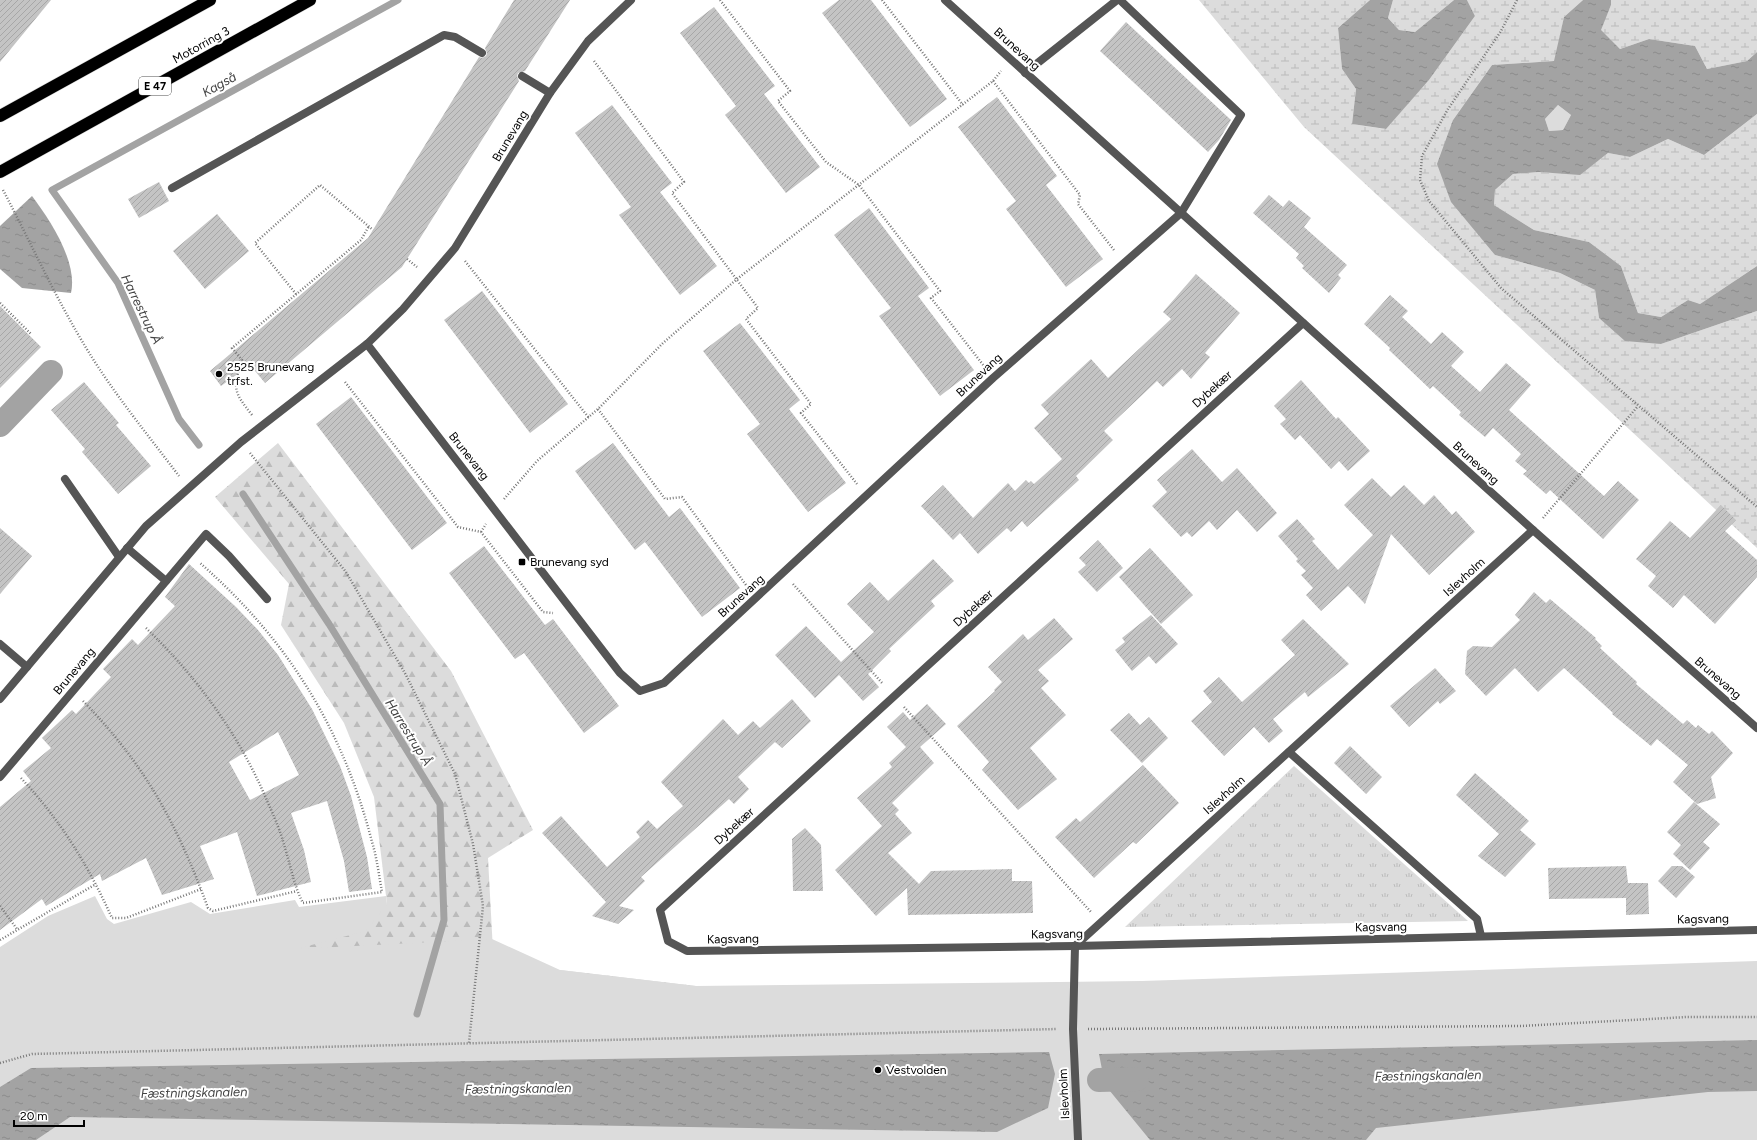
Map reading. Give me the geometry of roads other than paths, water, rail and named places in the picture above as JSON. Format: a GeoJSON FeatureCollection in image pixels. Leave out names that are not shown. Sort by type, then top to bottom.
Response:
{"type":"FeatureCollection","features":[{"type":"Feature","properties":{"kind":"highway"},"geometry":{"type":"LineString","coordinates":[[0,116],[210,0]]}},
{"type":"Feature","properties":{"kind":"highway","name":"Motorring 3"},"geometry":{"type":"LineString","coordinates":[[0,172],[310,0]]}},
{"type":"Feature","properties":{"kind":"street","name":"Brunevang"},"geometry":{"type":"LineString","coordinates":[[0,699],[146,526],[241,442],[368,344],[403,309],[455,248],[550,93],[599,30],[631,0]]}},
{"type":"Feature","properties":{"kind":"street","name":"Brunevang"},"geometry":{"type":"LineString","coordinates":[[945,0],[1533,530],[1757,728]]}},
{"type":"Feature","properties":{"kind":"street"},"geometry":{"type":"LineString","coordinates":[[1025,73],[1117,0]]}},
{"type":"Feature","properties":{"kind":"street"},"geometry":{"type":"LineString","coordinates":[[1120,0],[1241,115],[1181,213]]}},
{"type":"Feature","properties":{"kind":"street"},"geometry":{"type":"LineString","coordinates":[[172,188],[444,35],[455,36],[482,52]]}},
{"type":"Feature","properties":{"kind":"street"},"geometry":{"type":"LineString","coordinates":[[522,76],[550,93]]}},
{"type":"Feature","properties":{"kind":"street","name":"Brunevang"},"geometry":{"type":"LineString","coordinates":[[368,344],[620,673],[640,691],[664,683],[993,378],[1123,262],[1181,213]]}},
{"type":"Feature","properties":{"kind":"street","name":"Dybekær"},"geometry":{"type":"LineString","coordinates":[[660,910],[1303,323]]}},
{"type":"Feature","properties":{"kind":"street"},"geometry":{"type":"LineString","coordinates":[[65,479],[119,557]]}},
{"type":"Feature","properties":{"kind":"street","name":"Islevholm"},"geometry":{"type":"LineString","coordinates":[[1078,1140],[1073,1029],[1075,946],[1533,530]]}},
{"type":"Feature","properties":{"kind":"street","name":"Brunevang"},"geometry":{"type":"LineString","coordinates":[[0,777],[206,534],[229,556],[267,599]]}},
{"type":"Feature","properties":{"kind":"street"},"geometry":{"type":"LineString","coordinates":[[127,548],[166,581]]}},
{"type":"Feature","properties":{"kind":"street"},"geometry":{"type":"LineString","coordinates":[[0,644],[27,667]]}},
{"type":"Feature","properties":{"kind":"street"},"geometry":{"type":"LineString","coordinates":[[1289,752],[1477,919],[1481,936]]}},
{"type":"Feature","properties":{"kind":"street","name":"Kagsvang"},"geometry":{"type":"LineString","coordinates":[[660,910],[668,941],[687,951],[1075,946],[1757,930]]}},
{"type":"Feature","properties":{"kind":"water"},"geometry":{"type":"Polygon","coordinates":[[[1370,0],[1393,0],[1388,18],[1399,30],[1415,32],[1454,0],[1467,0],[1475,16],[1429,80],[1386,129],[1352,124],[1356,89],[1342,69],[1338,28],[1370,0]]]}},
{"type":"Feature","properties":{"kind":"water"},"geometry":{"type":"Polygon","coordinates":[[[1583,0],[1611,0],[1611,5],[1601,30],[1620,49],[1649,39],[1695,46],[1707,69],[1747,61],[1757,52],[1757,114],[1704,155],[1668,139],[1630,157],[1608,153],[1580,175],[1539,172],[1513,174],[1495,190],[1494,205],[1534,230],[1589,242],[1621,266],[1638,313],[1661,317],[1688,300],[1700,304],[1757,266],[1757,311],[1661,344],[1625,341],[1599,318],[1595,290],[1560,273],[1495,255],[1451,202],[1437,164],[1453,120],[1492,65],[1554,61],[1564,17],[1583,0]],[[1558,105],[1545,119],[1549,131],[1563,130],[1571,115],[1558,105]]]}},
{"type":"Feature","properties":{"kind":"water"},"geometry":{"type":"Polygon","coordinates":[[[32,196],[47,217],[61,242],[70,268],[72,281],[71,293],[22,288],[0,269],[0,226],[32,196]]]}},
{"type":"Feature","properties":{"kind":"water"},"geometry":{"type":"Polygon","coordinates":[[[1757,1040],[1757,1091],[1708,1092],[1376,1128],[1366,1140],[1150,1140],[1105,1085],[1099,1054],[1757,1040]]]}},
{"type":"Feature","properties":{"kind":"water"},"geometry":{"type":"Polygon","coordinates":[[[1049,1052],[1055,1074],[1048,1108],[997,1132],[70,1117],[36,1140],[0,1140],[0,1087],[31,1068],[1049,1052]]]}},
{"type":"Feature","properties":{"kind":"waterway","name":"Kagså"},"geometry":{"type":"LineString","coordinates":[[199,445],[179,419],[118,283],[52,190],[398,0]]}},
{"type":"Feature","properties":{"kind":"waterway"},"geometry":{"type":"LineString","coordinates":[[0,425],[51,372]]}},
{"type":"Feature","properties":{"kind":"waterway","name":"Harrestrup Å"},"geometry":{"type":"LineString","coordinates":[[243,494],[329,624],[440,804],[444,920],[417,1014]]}},
{"type":"Feature","properties":{"kind":"waterway","name":"Fæstningskanalen"},"geometry":{"type":"LineString","coordinates":[[1099,1080],[1137,1079]]}},
{"type":"Feature","properties":{"kind":"place","name":"2525 Brunevang trfst."},"geometry":{"type":"Point","coordinates":[219,374]}},
{"type":"Feature","properties":{"kind":"place","name":"Brunevang syd"},"geometry":{"type":"Point","coordinates":[522,562]}},
{"type":"Feature","properties":{"kind":"place","name":"Vestvolden"},"geometry":{"type":"Point","coordinates":[878,1070]}}]}
